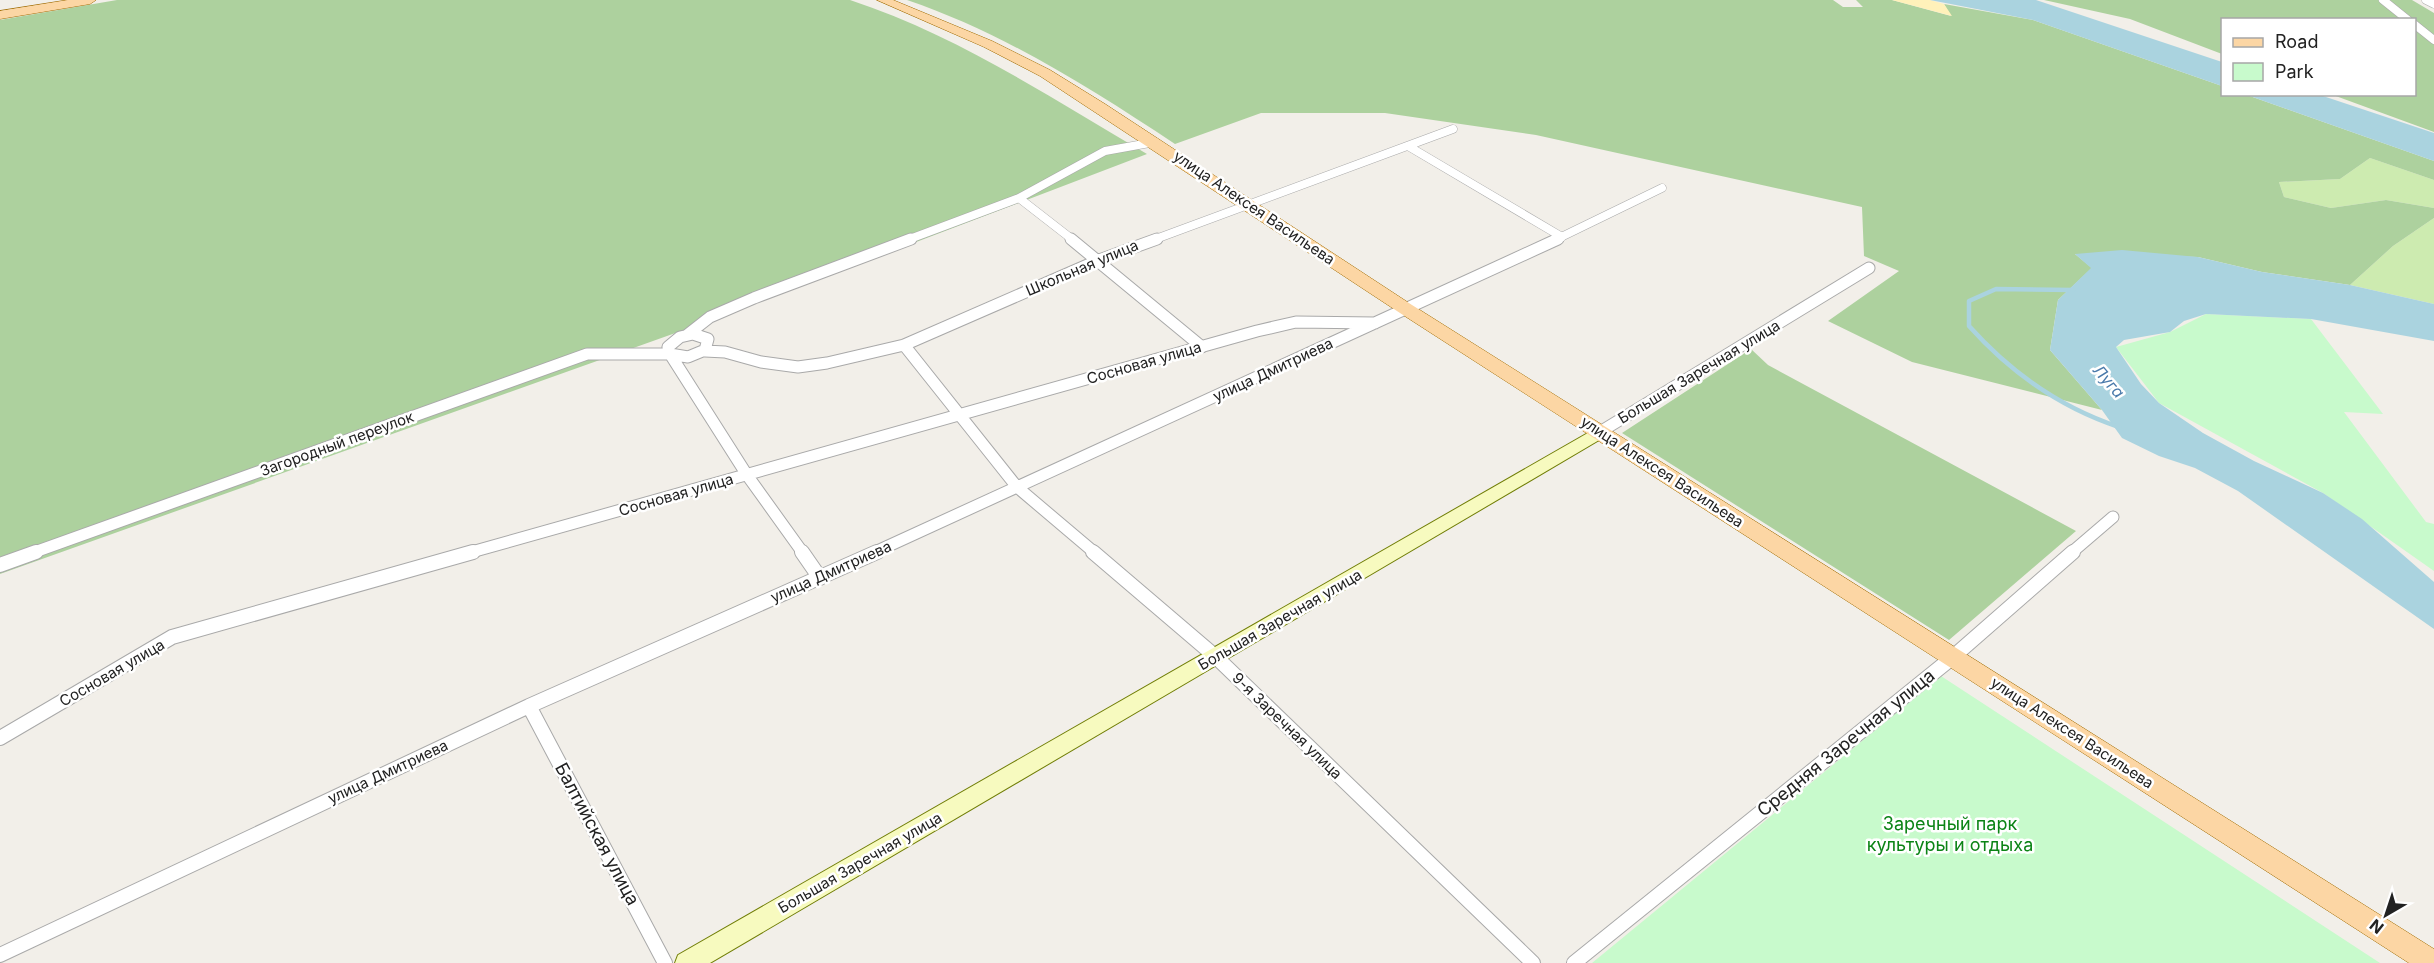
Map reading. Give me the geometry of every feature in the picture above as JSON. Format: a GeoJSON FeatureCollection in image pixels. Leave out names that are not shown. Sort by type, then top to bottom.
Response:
{"type":"FeatureCollection","features":[{"type":"Feature","properties":{"kind":"main road"},"geometry":{"type":"LineString","coordinates":[[0,15],[90,0]]}},
{"type":"Feature","properties":{"kind":"main road","name":"улица Алексея Васильева"},"geometry":{"type":"LineString","coordinates":[[883,0],[948,25],[1045,73],[1155,142],[1406,309],[2432,963]]}},
{"type":"Feature","properties":{"kind":"street"},"geometry":{"type":"LineString","coordinates":[[2384,0],[2406,18]]}},
{"type":"Feature","properties":{"kind":"street"},"geometry":{"type":"LineString","coordinates":[[2426,0],[2434,4]]}},
{"type":"Feature","properties":{"kind":"street"},"geometry":{"type":"LineString","coordinates":[[2416,25],[2434,40]]}},
{"type":"Feature","properties":{"kind":"street","name":"Школьная улица"},"geometry":{"type":"LineString","coordinates":[[705,351],[725,352],[761,362],[798,367],[827,363],[904,345],[1099,260],[1245,204],[1453,129]]}},
{"type":"Feature","properties":{"kind":"street"},"geometry":{"type":"LineString","coordinates":[[820,578],[747,475],[673,358],[668,347],[670,343],[687,335],[710,317],[754,298],[1019,198],[1105,151],[1155,142]]}},
{"type":"Feature","properties":{"kind":"street"},"geometry":{"type":"LineString","coordinates":[[1408,146],[1562,237]]}},
{"type":"Feature","properties":{"kind":"street","name":"улица Дмитриева"},"geometry":{"type":"LineString","coordinates":[[0,955],[529,706],[820,578],[1562,237],[1662,188]]}},
{"type":"Feature","properties":{"kind":"street"},"geometry":{"type":"LineString","coordinates":[[1019,198],[1099,260],[1202,347]]}},
{"type":"Feature","properties":{"kind":"street","name":"Большая Заречная улица"},"geometry":{"type":"LineString","coordinates":[[687,963],[1600,432],[1869,268]]}},
{"type":"Feature","properties":{"kind":"street","name":"Сосновая улица"},"geometry":{"type":"LineString","coordinates":[[0,738],[172,637],[1296,322],[1376,323]]}},
{"type":"Feature","properties":{"kind":"street"},"geometry":{"type":"LineString","coordinates":[[687,335],[700,334],[708,339],[705,351]]}},
{"type":"Feature","properties":{"kind":"street","name":"9-я Заречная улица"},"geometry":{"type":"LineString","coordinates":[[904,345],[963,416],[1017,487],[1216,657],[1533,963]]}},
{"type":"Feature","properties":{"kind":"street","name":"Загородный переулок"},"geometry":{"type":"LineString","coordinates":[[0,565],[588,354],[687,358],[705,351]]}},
{"type":"Feature","properties":{"kind":"street","name":"Средняя Заречная улица"},"geometry":{"type":"LineString","coordinates":[[1574,963],[1953,657],[2113,517]]}},
{"type":"Feature","properties":{"kind":"street","name":"Балтийская улица"},"geometry":{"type":"LineString","coordinates":[[529,706],[665,963]]}},
{"type":"Feature","properties":{"kind":"green space"},"geometry":{"type":"Polygon","coordinates":[[[117,0],[850,0],[890,14],[966,49],[1147,154],[709,321],[0,574],[0,20],[117,0]]]}},
{"type":"Feature","properties":{"kind":"green space"},"geometry":{"type":"Polygon","coordinates":[[[907,0],[1833,0],[1843,7],[1863,7],[1856,0],[1892,0],[1951,16],[1944,4],[2033,20],[2221,86],[2221,96],[2250,96],[2434,161],[2434,180],[2370,158],[2340,179],[2279,182],[2284,197],[2331,208],[2386,200],[2434,208],[2434,218],[2393,246],[2350,285],[2262,272],[2198,257],[2075,254],[2092,268],[2058,300],[2050,350],[2102,410],[1912,362],[1828,321],[1899,271],[1864,256],[1862,207],[1536,135],[1385,113],[1261,113],[1175,144],[1046,63],[943,13],[907,0]]]}},
{"type":"Feature","properties":{"kind":"green space"},"geometry":{"type":"Polygon","coordinates":[[[2044,0],[2412,0],[2434,13],[2434,132],[2336,96],[2416,96],[2416,18],[2221,18],[2221,54],[2130,19],[2044,0]]]}},
{"type":"Feature","properties":{"kind":"green space"},"geometry":{"type":"Polygon","coordinates":[[[2370,158],[2434,180],[2434,208],[2386,200],[2331,208],[2284,197],[2279,182],[2340,179],[2370,158]]]}},
{"type":"Feature","properties":{"kind":"green space"},"geometry":{"type":"Polygon","coordinates":[[[2434,218],[2434,304],[2350,285],[2393,246],[2434,218]]]}},
{"type":"Feature","properties":{"kind":"green space"},"geometry":{"type":"Polygon","coordinates":[[[2206,314],[2311,319],[2383,414],[2344,412],[2426,522],[2434,524],[2434,571],[2323,493],[2159,403],[2116,347],[2170,332],[2206,314]]]}},
{"type":"Feature","properties":{"kind":"green space"},"geometry":{"type":"Polygon","coordinates":[[[1751,349],[1768,365],[2076,531],[1949,640],[1622,433],[1751,349]]]}},
{"type":"Feature","properties":{"kind":"green space","name":"Заречный парк культуры и отдыха"},"geometry":{"type":"Polygon","coordinates":[[[1941,676],[2380,963],[1592,963],[1941,676]]]}},
{"type":"Feature","properties":{"kind":"sand"},"geometry":{"type":"Polygon","coordinates":[[[1892,0],[1930,0],[1944,4],[1952,16],[1892,0]]]}},
{"type":"Feature","properties":{"kind":"water"},"geometry":{"type":"Polygon","coordinates":[[[1930,0],[2036,0],[2221,62],[2221,86],[2033,20],[1930,0]]]}},
{"type":"Feature","properties":{"kind":"water"},"geometry":{"type":"Polygon","coordinates":[[[2250,96],[2323,96],[2434,133],[2434,161],[2250,96]]]}},
{"type":"Feature","properties":{"kind":"water","name":"Луга"},"geometry":{"type":"Polygon","coordinates":[[[2122,250],[2198,257],[2262,272],[2350,285],[2434,304],[2434,341],[2311,319],[2206,314],[2184,321],[2170,332],[2124,340],[2116,347],[2141,384],[2159,403],[2203,433],[2254,461],[2323,493],[2362,519],[2434,582],[2434,629],[2238,491],[2195,468],[2159,456],[2122,438],[2102,410],[2050,350],[2058,300],[2091,268],[2075,254],[2122,250]]]}},
{"type":"Feature","properties":{"kind":"waterway"},"geometry":{"type":"LineString","coordinates":[[2073,290],[1996,289],[1969,301],[1969,326],[2002,359],[2037,387],[2076,409],[2119,427]]}}]}
